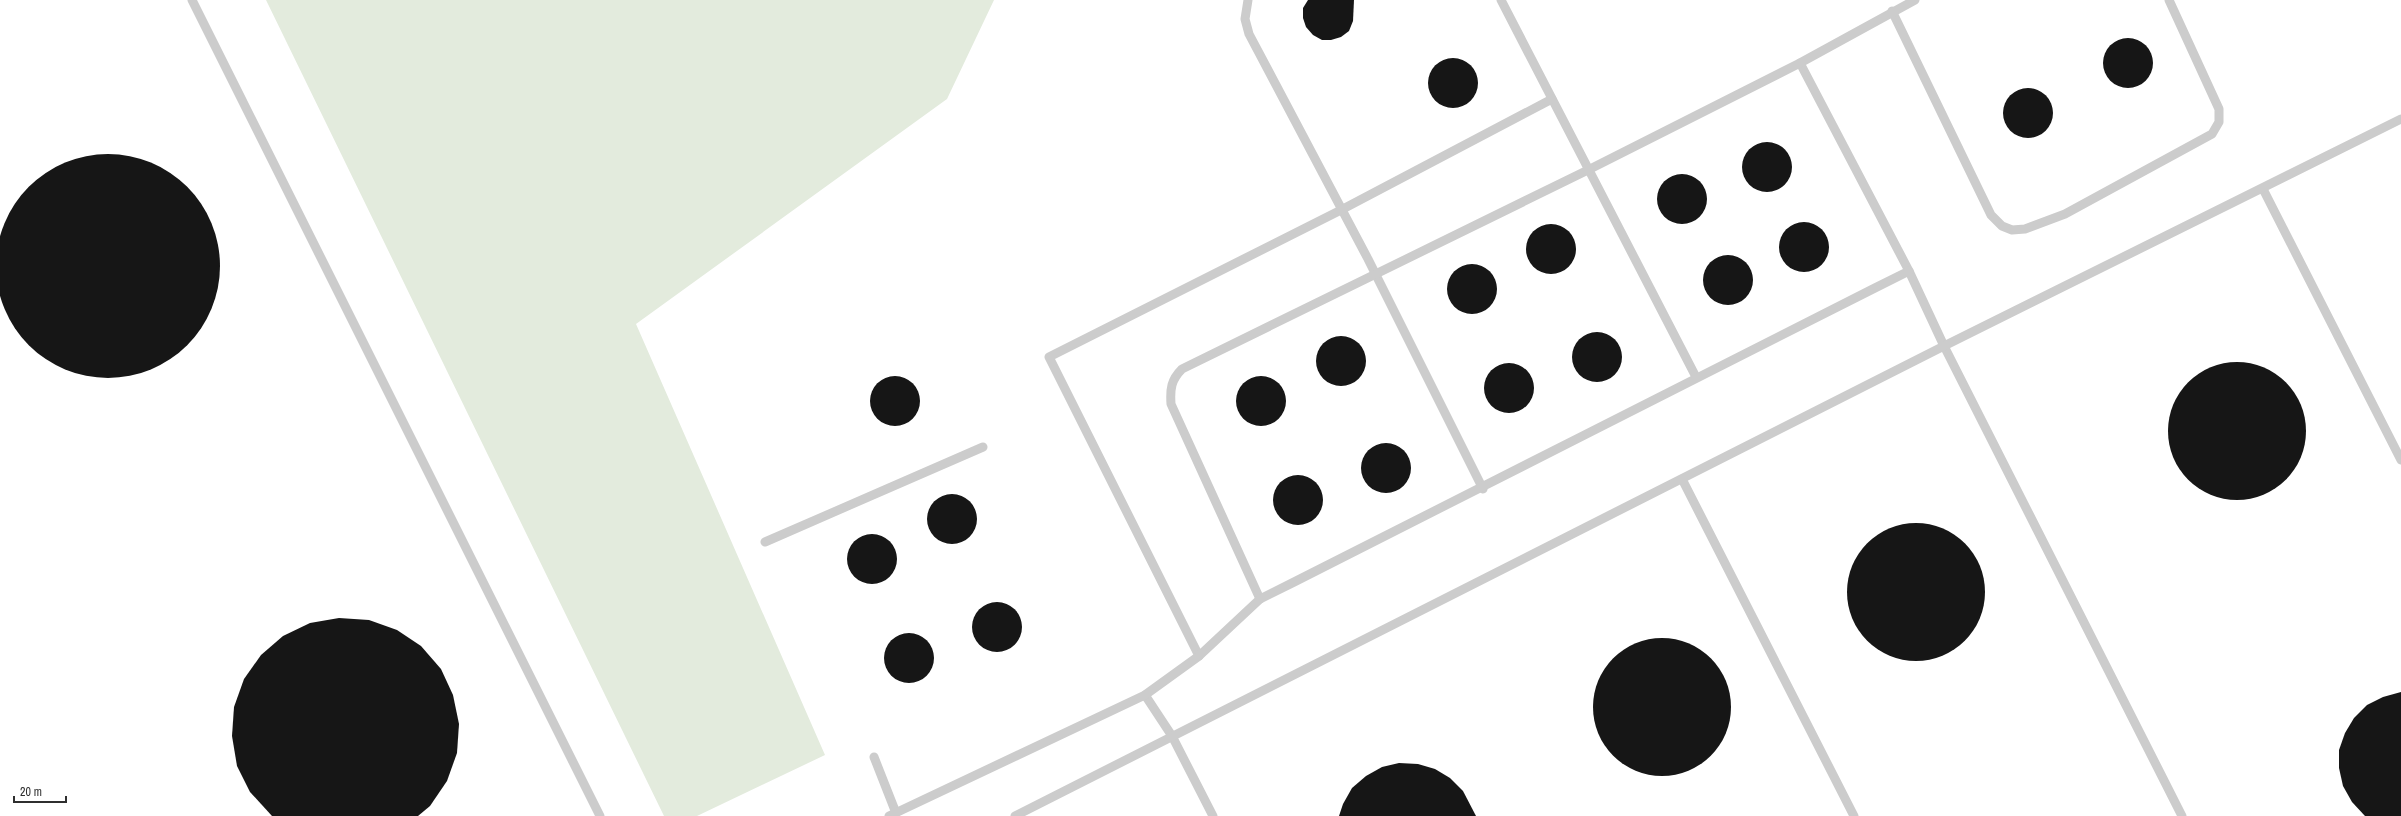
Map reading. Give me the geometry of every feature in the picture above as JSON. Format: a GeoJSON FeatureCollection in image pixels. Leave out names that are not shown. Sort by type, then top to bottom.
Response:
{"type":"FeatureCollection","features":[{"type":"Feature","properties":{"kind":"lane"},"geometry":{"type":"LineString","coordinates":[[192,0],[600,816]]}},
{"type":"Feature","properties":{"kind":"lane"},"geometry":{"type":"LineString","coordinates":[[1248,0],[1245,19],[1249,34],[1368,259],[1483,489]]}},
{"type":"Feature","properties":{"kind":"lane"},"geometry":{"type":"LineString","coordinates":[[1501,0],[1590,169],[1696,377]]}},
{"type":"Feature","properties":{"kind":"lane"},"geometry":{"type":"LineString","coordinates":[[1260,599],[1171,404],[1170,390],[1174,377],[1182,369],[1590,169],[1800,63],[1892,11],[1915,0]]}},
{"type":"Feature","properties":{"kind":"lane"},"geometry":{"type":"LineString","coordinates":[[1892,11],[1991,215],[2002,226],[2012,230],[2025,229],[2065,214],[2212,134],[2219,122],[2219,109],[2169,0]]}},
{"type":"Feature","properties":{"kind":"lane"},"geometry":{"type":"LineString","coordinates":[[1800,63],[1909,271],[1944,346],[2182,816]]}},
{"type":"Feature","properties":{"kind":"lane"},"geometry":{"type":"LineString","coordinates":[[1199,656],[1048,357],[1341,210],[1552,99]]}},
{"type":"Feature","properties":{"kind":"lane"},"geometry":{"type":"LineString","coordinates":[[1015,816],[1944,346],[2401,119]]}},
{"type":"Feature","properties":{"kind":"lane"},"geometry":{"type":"LineString","coordinates":[[2263,188],[2401,460]]}},
{"type":"Feature","properties":{"kind":"lane"},"geometry":{"type":"LineString","coordinates":[[874,757],[893,814],[1145,696],[1199,656],[1260,599],[1483,489],[1696,377],[1909,271]]}},
{"type":"Feature","properties":{"kind":"lane"},"geometry":{"type":"LineString","coordinates":[[765,542],[983,447]]}},
{"type":"Feature","properties":{"kind":"lane"},"geometry":{"type":"LineString","coordinates":[[1682,479],[1854,816]]}},
{"type":"Feature","properties":{"kind":"lane"},"geometry":{"type":"LineString","coordinates":[[1145,696],[1172,736],[1213,816]]}},
{"type":"Feature","properties":{"kind":"shaded area"},"geometry":{"type":"Polygon","coordinates":[[[266,0],[994,0],[947,99],[636,324],[825,755],[697,816],[664,816],[266,0]]]}},
{"type":"Feature","properties":{"kind":"building"},"geometry":{"type":"Polygon","coordinates":[[[1308,0],[1354,0],[1353,21],[1349,31],[1341,37],[1331,40],[1322,40],[1313,35],[1306,27],[1303,18],[1303,8],[1308,0]]]}},
{"type":"Feature","properties":{"kind":"building"},"geometry":{"type":"Polygon","coordinates":[[[2123,38],[2133,38],[2146,45],[2153,58],[2153,68],[2146,81],[2133,88],[2123,88],[2114,84],[2107,77],[2103,68],[2103,58],[2107,49],[2114,42],[2123,38]]]}},
{"type":"Feature","properties":{"kind":"building"},"geometry":{"type":"Polygon","coordinates":[[[1448,58],[1458,58],[1471,65],[1478,78],[1478,88],[1471,101],[1458,108],[1448,108],[1439,104],[1432,97],[1428,88],[1428,78],[1432,69],[1439,62],[1448,58]]]}},
{"type":"Feature","properties":{"kind":"building"},"geometry":{"type":"Polygon","coordinates":[[[2023,88],[2033,88],[2046,95],[2053,108],[2053,118],[2046,131],[2033,138],[2023,138],[2014,134],[2007,127],[2003,118],[2003,108],[2007,99],[2014,92],[2023,88]]]}},
{"type":"Feature","properties":{"kind":"building"},"geometry":{"type":"Polygon","coordinates":[[[1762,142],[1772,142],[1785,149],[1792,162],[1792,172],[1785,185],[1772,192],[1762,192],[1753,188],[1746,181],[1742,172],[1742,162],[1746,153],[1753,146],[1762,142]]]}},
{"type":"Feature","properties":{"kind":"building"},"geometry":{"type":"Polygon","coordinates":[[[97,154],[119,154],[151,162],[161,167],[179,179],[195,195],[212,223],[218,244],[220,266],[218,288],[212,309],[195,337],[179,353],[151,370],[119,378],[97,378],[65,370],[55,365],[37,353],[21,337],[4,309],[-4,277],[-4,255],[4,223],[9,213],[21,195],[37,179],[65,162],[97,154]]]}},
{"type":"Feature","properties":{"kind":"building"},"geometry":{"type":"Polygon","coordinates":[[[1677,174],[1687,174],[1700,181],[1707,194],[1707,204],[1700,217],[1687,224],[1677,224],[1668,220],[1661,213],[1657,204],[1657,194],[1661,185],[1668,178],[1677,174]]]}},
{"type":"Feature","properties":{"kind":"building"},"geometry":{"type":"Polygon","coordinates":[[[1799,222],[1809,222],[1822,229],[1829,242],[1829,252],[1822,265],[1809,272],[1799,272],[1790,268],[1783,261],[1779,252],[1779,242],[1783,233],[1790,226],[1799,222]]]}},
{"type":"Feature","properties":{"kind":"building"},"geometry":{"type":"Polygon","coordinates":[[[1546,224],[1556,224],[1569,231],[1576,244],[1576,254],[1569,267],[1556,274],[1546,274],[1537,270],[1530,263],[1526,254],[1526,244],[1530,235],[1537,228],[1546,224]]]}},
{"type":"Feature","properties":{"kind":"building"},"geometry":{"type":"Polygon","coordinates":[[[1723,255],[1733,255],[1746,262],[1753,275],[1753,285],[1746,298],[1733,305],[1723,305],[1714,301],[1707,294],[1703,285],[1703,275],[1707,266],[1714,259],[1723,255]]]}},
{"type":"Feature","properties":{"kind":"building"},"geometry":{"type":"Polygon","coordinates":[[[1467,264],[1477,264],[1490,271],[1497,284],[1497,294],[1490,307],[1477,314],[1467,314],[1458,310],[1451,303],[1447,294],[1447,284],[1451,275],[1458,268],[1467,264]]]}},
{"type":"Feature","properties":{"kind":"building"},"geometry":{"type":"Polygon","coordinates":[[[1592,332],[1602,332],[1615,339],[1622,352],[1622,362],[1615,375],[1602,382],[1592,382],[1583,378],[1576,371],[1572,362],[1572,352],[1576,343],[1583,336],[1592,332]]]}},
{"type":"Feature","properties":{"kind":"building"},"geometry":{"type":"Polygon","coordinates":[[[1336,336],[1346,336],[1359,343],[1366,356],[1366,366],[1359,379],[1346,386],[1336,386],[1327,382],[1320,375],[1316,366],[1316,356],[1320,347],[1327,340],[1336,336]]]}},
{"type":"Feature","properties":{"kind":"building"},"geometry":{"type":"Polygon","coordinates":[[[2230,362],[2244,362],[2270,370],[2286,382],[2298,398],[2301,405],[2305,418],[2305,444],[2301,457],[2298,464],[2286,480],[2270,492],[2263,495],[2244,500],[2230,500],[2204,492],[2188,480],[2176,464],[2173,457],[2168,438],[2168,424],[2176,398],[2188,382],[2204,370],[2211,367],[2230,362]]]}},
{"type":"Feature","properties":{"kind":"building"},"geometry":{"type":"Polygon","coordinates":[[[1504,363],[1514,363],[1527,370],[1534,383],[1534,393],[1527,406],[1514,413],[1504,413],[1495,409],[1488,402],[1484,393],[1484,383],[1488,374],[1495,367],[1504,363]]]}},
{"type":"Feature","properties":{"kind":"building"},"geometry":{"type":"Polygon","coordinates":[[[890,376],[900,376],[913,383],[920,396],[920,406],[913,419],[900,426],[890,426],[881,422],[874,415],[870,406],[870,396],[874,387],[881,380],[890,376]]]}},
{"type":"Feature","properties":{"kind":"building"},"geometry":{"type":"Polygon","coordinates":[[[1256,376],[1266,376],[1279,383],[1286,396],[1286,406],[1279,419],[1266,426],[1256,426],[1247,422],[1240,415],[1236,406],[1236,396],[1240,387],[1247,380],[1256,376]]]}},
{"type":"Feature","properties":{"kind":"building"},"geometry":{"type":"Polygon","coordinates":[[[1381,443],[1391,443],[1404,450],[1411,463],[1411,473],[1404,486],[1391,493],[1381,493],[1372,489],[1365,482],[1361,473],[1361,463],[1365,454],[1372,447],[1381,443]]]}},
{"type":"Feature","properties":{"kind":"building"},"geometry":{"type":"Polygon","coordinates":[[[1293,475],[1303,475],[1316,482],[1323,495],[1323,505],[1316,518],[1303,525],[1293,525],[1284,521],[1277,514],[1273,505],[1273,495],[1277,486],[1284,479],[1293,475]]]}},
{"type":"Feature","properties":{"kind":"building"},"geometry":{"type":"Polygon","coordinates":[[[947,494],[957,494],[970,501],[977,514],[977,524],[970,537],[957,544],[947,544],[938,540],[931,533],[927,524],[927,514],[931,505],[938,498],[947,494]]]}},
{"type":"Feature","properties":{"kind":"building"},"geometry":{"type":"Polygon","coordinates":[[[1909,523],[1923,523],[1949,531],[1965,543],[1977,559],[1980,566],[1984,579],[1984,605],[1980,618],[1977,625],[1965,641],[1949,653],[1942,656],[1923,661],[1909,661],[1883,653],[1867,641],[1855,625],[1852,618],[1847,599],[1847,585],[1855,559],[1867,543],[1883,531],[1890,528],[1909,523]]]}},
{"type":"Feature","properties":{"kind":"building"},"geometry":{"type":"Polygon","coordinates":[[[867,534],[877,534],[890,541],[897,554],[897,564],[890,577],[877,584],[867,584],[858,580],[851,573],[847,564],[847,554],[851,545],[858,538],[867,534]]]}},
{"type":"Feature","properties":{"kind":"building"},"geometry":{"type":"Polygon","coordinates":[[[992,602],[1002,602],[1015,609],[1022,622],[1022,632],[1015,645],[1002,652],[992,652],[983,648],[976,641],[972,632],[972,622],[976,613],[983,606],[992,602]]]}},
{"type":"Feature","properties":{"kind":"building"},"geometry":{"type":"Polygon","coordinates":[[[339,618],[369,620],[397,630],[421,646],[441,669],[453,695],[459,724],[457,753],[447,781],[430,806],[418,816],[272,816],[250,792],[237,766],[232,736],[234,707],[244,679],[261,655],[283,636],[310,623],[339,618]]]}},
{"type":"Feature","properties":{"kind":"building"},"geometry":{"type":"Polygon","coordinates":[[[904,633],[914,633],[927,640],[934,653],[934,663],[927,676],[914,683],[904,683],[895,679],[888,672],[884,663],[884,653],[888,644],[895,637],[904,633]]]}},
{"type":"Feature","properties":{"kind":"building"},"geometry":{"type":"Polygon","coordinates":[[[1655,638],[1669,638],[1695,646],[1711,658],[1723,674],[1726,681],[1730,694],[1730,720],[1726,733],[1723,740],[1711,756],[1695,768],[1688,771],[1669,776],[1655,776],[1629,768],[1613,756],[1601,740],[1598,733],[1593,714],[1593,700],[1601,674],[1613,658],[1629,646],[1636,643],[1655,638]]]}},
{"type":"Feature","properties":{"kind":"building"},"geometry":{"type":"Polygon","coordinates":[[[2401,692],[2401,816],[2365,816],[2352,802],[2343,786],[2339,768],[2339,750],[2345,733],[2354,718],[2367,705],[2383,697],[2401,692]]]}},
{"type":"Feature","properties":{"kind":"building"},"geometry":{"type":"Polygon","coordinates":[[[1399,763],[1418,764],[1435,769],[1450,778],[1463,791],[1476,816],[1339,816],[1343,804],[1352,788],[1366,776],[1382,767],[1399,763]]]}}]}
